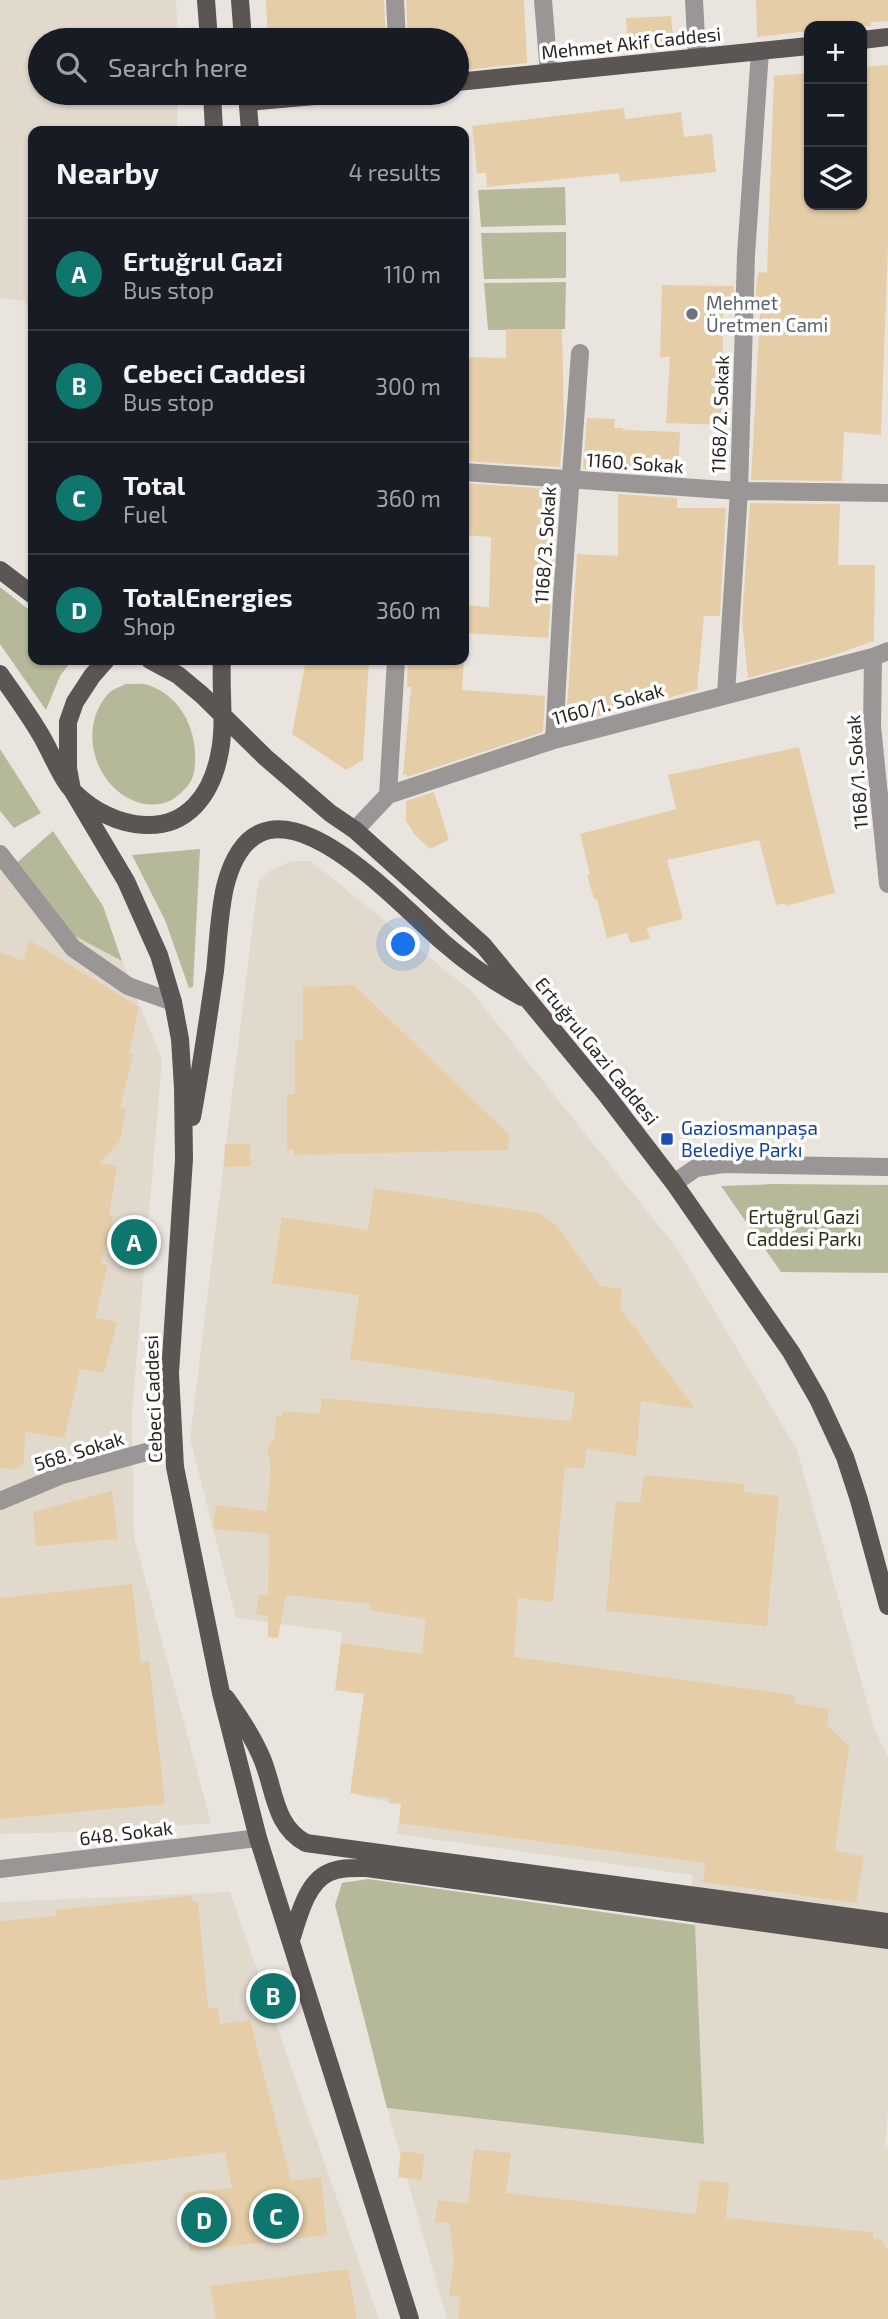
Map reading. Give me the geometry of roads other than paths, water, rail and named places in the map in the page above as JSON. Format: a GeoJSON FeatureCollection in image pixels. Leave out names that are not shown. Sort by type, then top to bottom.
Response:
{"type":"FeatureCollection","features":[{"type":"Feature","properties":{"kind":"main road"},"geometry":{"type":"LineString","coordinates":[[206,0],[208,28]]}},
{"type":"Feature","properties":{"kind":"main road"},"geometry":{"type":"LineString","coordinates":[[240,0],[242,28]]}},
{"type":"Feature","properties":{"kind":"main road"},"geometry":{"type":"LineString","coordinates":[[867,39],[888,37]]}},
{"type":"Feature","properties":{"kind":"main road","name":"Mehmet Akif Caddesi"},"geometry":{"type":"LineString","coordinates":[[469,81],[804,47]]}},
{"type":"Feature","properties":{"kind":"main road"},"geometry":{"type":"LineString","coordinates":[[213,105],[214,126]]}},
{"type":"Feature","properties":{"kind":"main road"},"geometry":{"type":"LineString","coordinates":[[248,105],[250,126]]}},
{"type":"Feature","properties":{"kind":"main road"},"geometry":{"type":"LineString","coordinates":[[0,570],[28,590]]}},
{"type":"Feature","properties":{"kind":"main road"},"geometry":{"type":"LineString","coordinates":[[102,665],[75,702],[68,722],[68,768],[72,790],[96,810],[118,820],[152,825],[178,820],[197,805],[208,786],[219,756],[222,665]]}},
{"type":"Feature","properties":{"kind":"main road","name":"Ertuğrul Gazi Caddesi"},"geometry":{"type":"LineString","coordinates":[[159,665],[178,675],[222,713],[294,783],[355,830],[483,945],[605,1093],[674,1183],[791,1352],[818,1399],[845,1457],[888,1606]]}},
{"type":"Feature","properties":{"kind":"main road"},"geometry":{"type":"LineString","coordinates":[[0,674],[38,730],[126,881],[159,955],[173,1002],[180,1039],[184,1088],[184,1159]]}},
{"type":"Feature","properties":{"kind":"main road"},"geometry":{"type":"LineString","coordinates":[[184,1159],[204,1047],[225,887],[238,851],[252,837],[272,828],[298,831],[325,842],[385,890],[446,945],[491,980],[528,1000]]}},
{"type":"Feature","properties":{"kind":"main road","name":"Cebeci Caddesi"},"geometry":{"type":"LineString","coordinates":[[184,1159],[171,1334],[172,1445],[175,1467],[222,1693],[258,1838],[410,2319]]}},
{"type":"Feature","properties":{"kind":"main road"},"geometry":{"type":"LineString","coordinates":[[222,1693],[245,1724],[261,1755],[286,1828],[306,1843],[888,1923]]}},
{"type":"Feature","properties":{"kind":"main road"},"geometry":{"type":"LineString","coordinates":[[291,1940],[303,1905],[315,1885],[327,1873],[345,1868],[367,1868],[888,1940]]}},
{"type":"Feature","properties":{"kind":"street"},"geometry":{"type":"LineString","coordinates":[[395,0],[396,28]]}},
{"type":"Feature","properties":{"kind":"street"},"geometry":{"type":"LineString","coordinates":[[543,0],[549,73]]}},
{"type":"Feature","properties":{"kind":"street"},"geometry":{"type":"LineString","coordinates":[[694,0],[697,56]]}},
{"type":"Feature","properties":{"kind":"street","name":"1168/2. Sokak"},"geometry":{"type":"LineString","coordinates":[[726,694],[739,491],[746,255],[760,51]]}},
{"type":"Feature","properties":{"kind":"street","name":"1168/3. Sokak"},"geometry":{"type":"LineString","coordinates":[[554,740],[580,354]]}},
{"type":"Feature","properties":{"kind":"street","name":"1160. Sokak"},"geometry":{"type":"LineString","coordinates":[[469,472],[739,491],[888,493]]}},
{"type":"Feature","properties":{"kind":"street","name":"1160/1. Sokak"},"geometry":{"type":"LineString","coordinates":[[355,830],[388,795],[554,740],[881,654]]}},
{"type":"Feature","properties":{"kind":"street","name":"1168/1. Sokak"},"geometry":{"type":"LineString","coordinates":[[881,654],[872,726],[888,884]]}},
{"type":"Feature","properties":{"kind":"street"},"geometry":{"type":"LineString","coordinates":[[388,795],[396,665]]}},
{"type":"Feature","properties":{"kind":"street"},"geometry":{"type":"LineString","coordinates":[[0,854],[73,948],[128,986],[173,1002]]}},
{"type":"Feature","properties":{"kind":"street"},"geometry":{"type":"LineString","coordinates":[[674,1183],[696,1168],[723,1164],[888,1167]]}},
{"type":"Feature","properties":{"kind":"street","name":"568. Sokak"},"geometry":{"type":"LineString","coordinates":[[0,1501],[62,1475],[172,1445]]}},
{"type":"Feature","properties":{"kind":"street","name":"648. Sokak"},"geometry":{"type":"LineString","coordinates":[[0,1869],[258,1838]]}},
{"type":"Feature","properties":{"kind":"place","name":"Mehmet Üretmen Cami"},"geometry":{"type":"Point","coordinates":[692,314]}},
{"type":"Feature","properties":{"kind":"place","name":"Gaziosmanpaşa Belediye Parkı"},"geometry":{"type":"Point","coordinates":[667,1139]}},
{"type":"Feature","properties":{"kind":"place","name":"Ertuğrul Gazi"},"geometry":{"type":"Point","coordinates":[134,1242]}},
{"type":"Feature","properties":{"kind":"place","name":"Cebeci Caddesi"},"geometry":{"type":"Point","coordinates":[273,1996]}},
{"type":"Feature","properties":{"kind":"place","name":"Total"},"geometry":{"type":"Point","coordinates":[276,2216]}},
{"type":"Feature","properties":{"kind":"place","name":"TotalEnergies"},"geometry":{"type":"Point","coordinates":[204,2220]}},
{"type":"Feature","properties":{"kind":"park label","name":"Ertuğrul Gazi Caddesi Parkı"},"geometry":{"type":"Point","coordinates":[804,1228]}}]}
